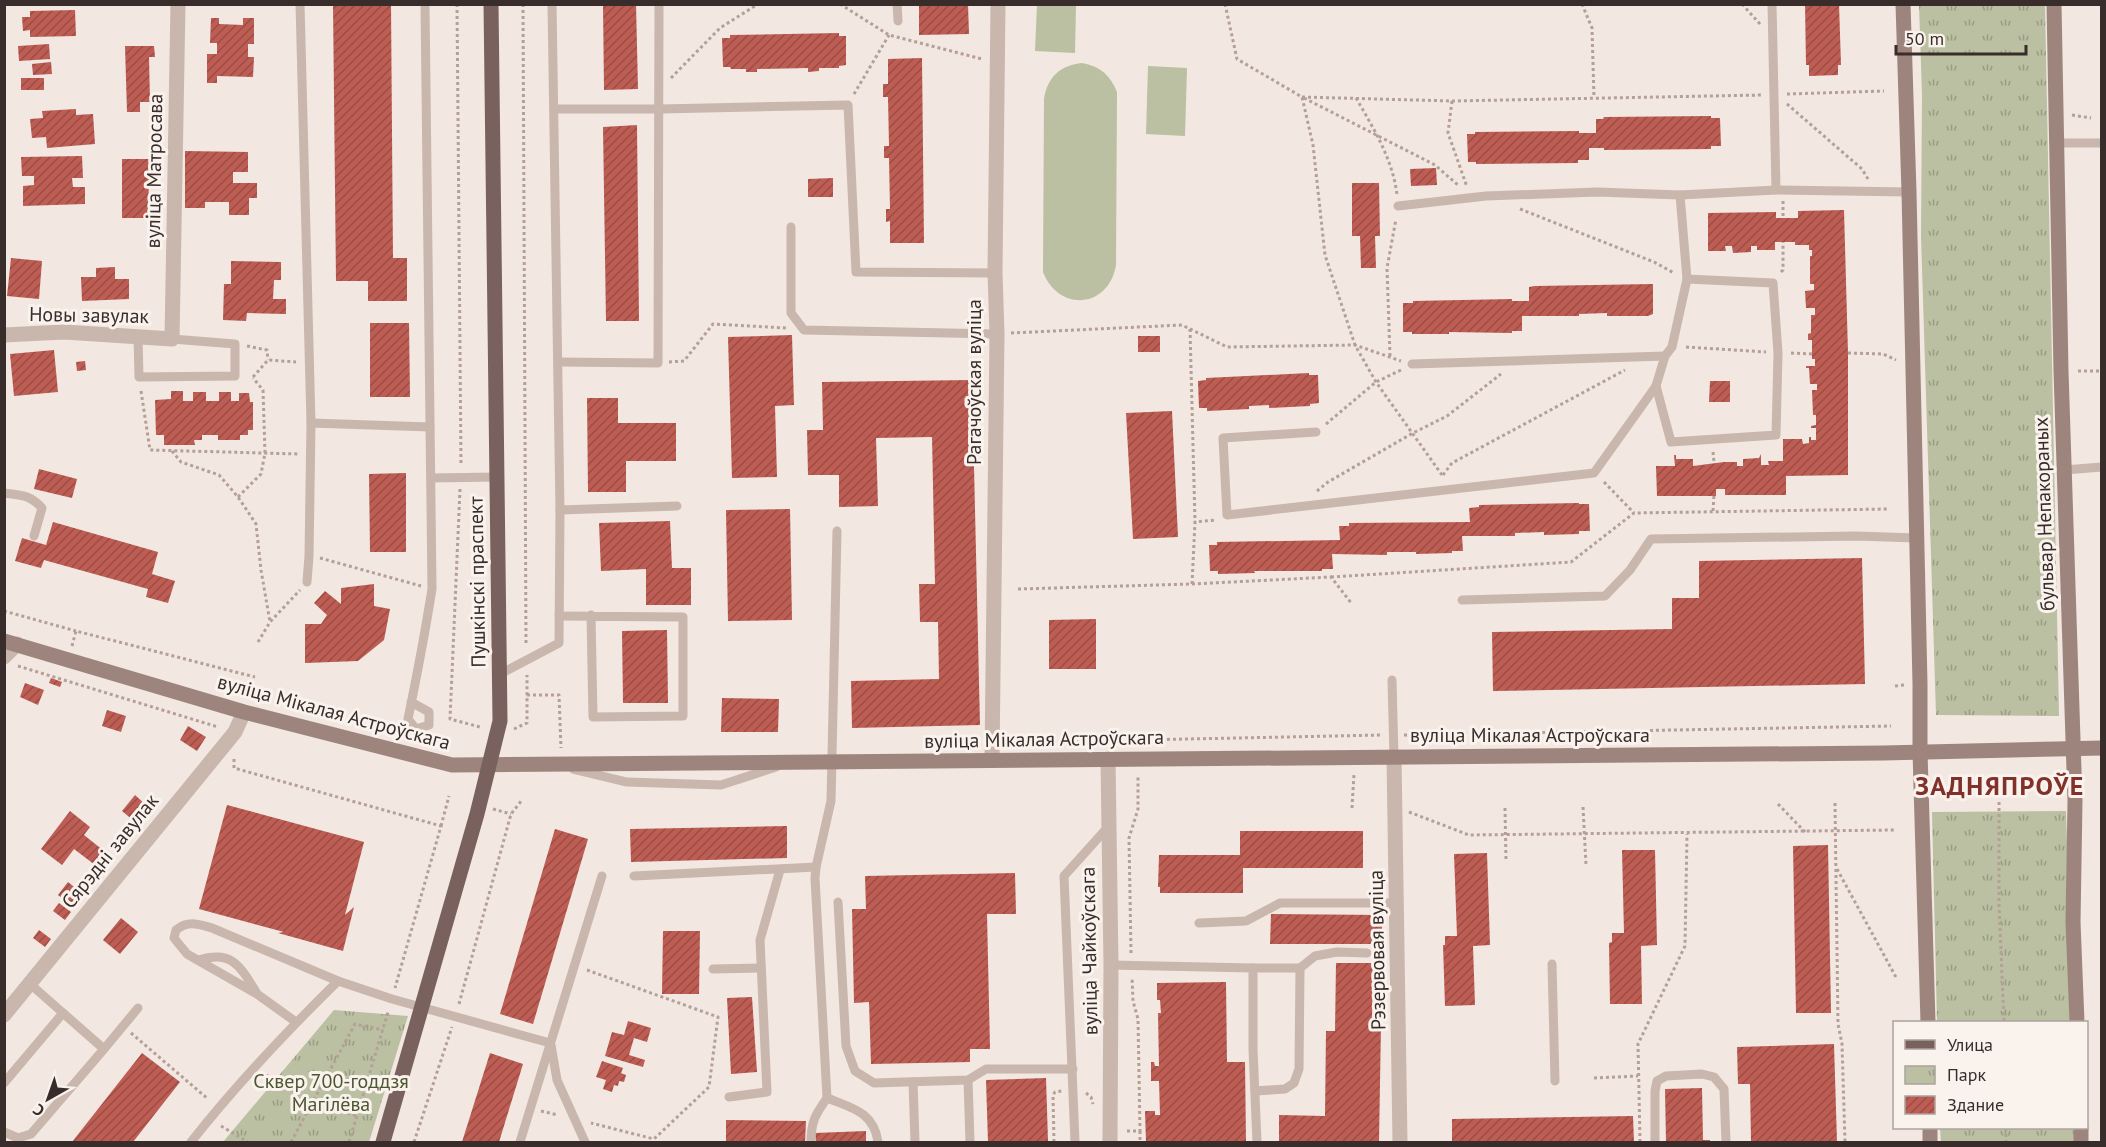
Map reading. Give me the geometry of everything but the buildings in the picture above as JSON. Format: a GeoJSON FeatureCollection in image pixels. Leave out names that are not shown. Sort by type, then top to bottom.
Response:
{"type":"FeatureCollection","features":[{"type":"Feature","properties":{"kind":"main road","name":"Пушкінскі праспект"},"geometry":{"type":"LineString","coordinates":[[383,1143],[490,766],[500,721],[491,4]]}},
{"type":"Feature","properties":{"kind":"main road"},"geometry":{"type":"LineString","coordinates":[[1903,4],[1928,1021]]}},
{"type":"Feature","properties":{"kind":"main road","name":"бульвар Непакораных"},"geometry":{"type":"LineString","coordinates":[[2054,4],[2061,371],[2075,801],[2073,922],[2077,1021]]}},
{"type":"Feature","properties":{"kind":"main road","name":"вуліца Мікалая Астроўскага"},"geometry":{"type":"LineString","coordinates":[[10,642],[244,712],[452,765],[490,766],[560,759],[833,763],[992,759],[1871,753],[2102,748]]}},
{"type":"Feature","properties":{"kind":"street","name":"вуліца Матросава"},"geometry":{"type":"LineString","coordinates":[[172,339],[178,4]]}},
{"type":"Feature","properties":{"kind":"street","name":"Рагачоўская вуліца"},"geometry":{"type":"LineString","coordinates":[[992,759],[998,4]]}},
{"type":"Feature","properties":{"kind":"street","name":"Новы завулак"},"geometry":{"type":"LineString","coordinates":[[4,335],[64,332],[172,339]]}},
{"type":"Feature","properties":{"kind":"street"},"geometry":{"type":"LineString","coordinates":[[10,642],[10,661]]}},
{"type":"Feature","properties":{"kind":"street","name":"Сярэдні завулак"},"geometry":{"type":"LineString","coordinates":[[4,1015],[236,732],[244,712]]}},
{"type":"Feature","properties":{"kind":"street","name":"Рэзервовая вуліца"},"geometry":{"type":"LineString","coordinates":[[1394,757],[1400,1143]]}},
{"type":"Feature","properties":{"kind":"street","name":"вуліца Чайкоўскага"},"geometry":{"type":"LineString","coordinates":[[1108,759],[1111,965],[1110,1143]]}},
{"type":"Feature","properties":{"kind":"lane"},"geometry":{"type":"LineString","coordinates":[[300,4],[311,423],[307,582]]}},
{"type":"Feature","properties":{"kind":"lane"},"geometry":{"type":"LineString","coordinates":[[411,702],[423,649],[432,589],[425,4]]}},
{"type":"Feature","properties":{"kind":"lane"},"geometry":{"type":"LineString","coordinates":[[500,674],[559,643],[559,362],[552,4]]}},
{"type":"Feature","properties":{"kind":"lane"},"geometry":{"type":"LineString","coordinates":[[559,362],[658,363],[659,4]]}},
{"type":"Feature","properties":{"kind":"lane"},"geometry":{"type":"LineString","coordinates":[[897,4],[898,21]]}},
{"type":"Feature","properties":{"kind":"lane"},"geometry":{"type":"LineString","coordinates":[[1772,4],[1776,190]]}},
{"type":"Feature","properties":{"kind":"lane"},"geometry":{"type":"LineString","coordinates":[[555,109],[848,105],[856,272],[995,273]]}},
{"type":"Feature","properties":{"kind":"lane"},"geometry":{"type":"LineString","coordinates":[[2055,143],[2102,143]]}},
{"type":"Feature","properties":{"kind":"lane"},"geometry":{"type":"LineString","coordinates":[[1398,206],[1471,197],[1597,192],[1680,195],[1776,190],[1909,192]]}},
{"type":"Feature","properties":{"kind":"lane"},"geometry":{"type":"LineString","coordinates":[[1316,432],[1223,438],[1227,515],[1594,473],[1656,386],[1665,356],[1672,347],[1687,279],[1680,195]]}},
{"type":"Feature","properties":{"kind":"lane"},"geometry":{"type":"LineString","coordinates":[[791,227],[791,313],[804,330],[997,334]]}},
{"type":"Feature","properties":{"kind":"lane"},"geometry":{"type":"LineString","coordinates":[[1656,386],[1671,442],[1776,435],[1778,353],[1773,282],[1687,279]]}},
{"type":"Feature","properties":{"kind":"lane"},"geometry":{"type":"LineString","coordinates":[[138,338],[139,377],[235,376],[235,344],[172,339]]}},
{"type":"Feature","properties":{"kind":"lane"},"geometry":{"type":"LineString","coordinates":[[1412,364],[1665,356]]}},
{"type":"Feature","properties":{"kind":"lane"},"geometry":{"type":"LineString","coordinates":[[311,423],[430,427]]}},
{"type":"Feature","properties":{"kind":"lane"},"geometry":{"type":"LineString","coordinates":[[2064,470],[2102,467]]}},
{"type":"Feature","properties":{"kind":"lane"},"geometry":{"type":"LineString","coordinates":[[431,478],[497,477]]}},
{"type":"Feature","properties":{"kind":"lane"},"geometry":{"type":"LineString","coordinates":[[4,493],[26,495],[42,508],[34,536]]}},
{"type":"Feature","properties":{"kind":"lane"},"geometry":{"type":"LineString","coordinates":[[560,510],[677,506]]}},
{"type":"Feature","properties":{"kind":"lane"},"geometry":{"type":"LineString","coordinates":[[811,1143],[811,1126],[816,1112],[827,1098],[815,878],[831,801],[837,531]]}},
{"type":"Feature","properties":{"kind":"lane"},"geometry":{"type":"LineString","coordinates":[[1462,600],[1605,596],[1630,570],[1651,539],[1856,536],[1916,538]]}},
{"type":"Feature","properties":{"kind":"lane"},"geometry":{"type":"LineString","coordinates":[[559,616],[591,615],[683,617],[683,716],[593,717],[591,615]]}},
{"type":"Feature","properties":{"kind":"lane"},"geometry":{"type":"LineString","coordinates":[[1392,680],[1394,757]]}},
{"type":"Feature","properties":{"kind":"lane"},"geometry":{"type":"LineString","coordinates":[[560,759],[627,782],[721,785],[787,763]]}},
{"type":"Feature","properties":{"kind":"lane"},"geometry":{"type":"LineString","coordinates":[[1075,1143],[1064,876],[1108,827]]}},
{"type":"Feature","properties":{"kind":"lane"},"geometry":{"type":"LineString","coordinates":[[634,876],[816,867]]}},
{"type":"Feature","properties":{"kind":"lane"},"geometry":{"type":"LineString","coordinates":[[729,1097],[767,1092],[760,940],[780,870]]}},
{"type":"Feature","properties":{"kind":"lane"},"geometry":{"type":"LineString","coordinates":[[520,1143],[602,876]]}},
{"type":"Feature","properties":{"kind":"lane"},"geometry":{"type":"LineString","coordinates":[[838,902],[846,1046],[855,1071],[874,1083],[968,1080],[986,1069],[1073,1069]]}},
{"type":"Feature","properties":{"kind":"lane"},"geometry":{"type":"LineString","coordinates":[[1199,923],[1246,921],[1280,903],[1397,903]]}},
{"type":"Feature","properties":{"kind":"lane"},"geometry":{"type":"LineString","coordinates":[[296,1022],[257,994],[188,954],[174,938],[176,930],[183,924],[194,923],[212,928],[338,981],[392,999],[550,1043]]}},
{"type":"Feature","properties":{"kind":"lane"},"geometry":{"type":"LineString","coordinates":[[1111,965],[1300,968],[1315,956],[1337,952],[1367,953]]}},
{"type":"Feature","properties":{"kind":"lane"},"geometry":{"type":"LineString","coordinates":[[199,960],[213,956],[232,961],[240,967],[257,994]]}},
{"type":"Feature","properties":{"kind":"lane"},"geometry":{"type":"LineString","coordinates":[[1552,964],[1555,1081]]}},
{"type":"Feature","properties":{"kind":"lane"},"geometry":{"type":"LineString","coordinates":[[713,969],[761,968]]}},
{"type":"Feature","properties":{"kind":"lane"},"geometry":{"type":"LineString","coordinates":[[1253,968],[1257,1143]]}},
{"type":"Feature","properties":{"kind":"lane"},"geometry":{"type":"LineString","coordinates":[[1255,1091],[1285,1089],[1294,1083],[1299,1069],[1300,968]]}},
{"type":"Feature","properties":{"kind":"lane"},"geometry":{"type":"LineString","coordinates":[[190,1143],[296,1022],[338,981]]}},
{"type":"Feature","properties":{"kind":"lane"},"geometry":{"type":"LineString","coordinates":[[29,983],[104,1049]]}},
{"type":"Feature","properties":{"kind":"lane"},"geometry":{"type":"LineString","coordinates":[[4,1132],[18,1138],[31,1134],[138,1008]]}},
{"type":"Feature","properties":{"kind":"lane"},"geometry":{"type":"LineString","coordinates":[[4,1083],[63,1013]]}},
{"type":"Feature","properties":{"kind":"lane"},"geometry":{"type":"LineString","coordinates":[[550,1043],[557,1080],[585,1143]]}},
{"type":"Feature","properties":{"kind":"lane"},"geometry":{"type":"LineString","coordinates":[[1655,1143],[1657,1081],[1666,1076],[1702,1074],[1714,1077],[1724,1089],[1726,1143]]}},
{"type":"Feature","properties":{"kind":"lane"},"geometry":{"type":"LineString","coordinates":[[968,1080],[970,1143]]}},
{"type":"Feature","properties":{"kind":"lane"},"geometry":{"type":"LineString","coordinates":[[913,1082],[915,1143]]}},
{"type":"Feature","properties":{"kind":"lane"},"geometry":{"type":"LineString","coordinates":[[827,1098],[856,1110],[870,1119],[878,1143]]}},
{"type":"Feature","properties":{"kind":"path"},"geometry":{"type":"LineString","coordinates":[[457,4],[461,478],[450,719],[480,727]]}},
{"type":"Feature","properties":{"kind":"path"},"geometry":{"type":"LineString","coordinates":[[511,730],[527,723],[523,4]]}},
{"type":"Feature","properties":{"kind":"path"},"geometry":{"type":"LineString","coordinates":[[660,90],[720,28],[758,4]]}},
{"type":"Feature","properties":{"kind":"path"},"geometry":{"type":"LineString","coordinates":[[840,4],[889,35],[997,64]]}},
{"type":"Feature","properties":{"kind":"path"},"geometry":{"type":"LineString","coordinates":[[1225,4],[1237,59],[1302,97],[1435,165],[1471,197]]}},
{"type":"Feature","properties":{"kind":"path"},"geometry":{"type":"LineString","coordinates":[[1582,4],[1593,28],[1594,98]]}},
{"type":"Feature","properties":{"kind":"path"},"geometry":{"type":"LineString","coordinates":[[1742,4],[1773,39]]}},
{"type":"Feature","properties":{"kind":"path"},"geometry":{"type":"LineString","coordinates":[[848,105],[898,21]]}},
{"type":"Feature","properties":{"kind":"path"},"geometry":{"type":"LineString","coordinates":[[1302,97],[1452,101],[1884,91]]}},
{"type":"Feature","properties":{"kind":"path"},"geometry":{"type":"LineString","coordinates":[[1775,94],[1862,169],[1877,193]]}},
{"type":"Feature","properties":{"kind":"path"},"geometry":{"type":"LineString","coordinates":[[1302,97],[1313,145],[1325,255],[1355,345],[1376,382],[1442,475],[1446,489]]}},
{"type":"Feature","properties":{"kind":"path"},"geometry":{"type":"LineString","coordinates":[[1356,98],[1377,135],[1395,176],[1398,206],[1387,268],[1390,357]]}},
{"type":"Feature","properties":{"kind":"path"},"geometry":{"type":"LineString","coordinates":[[1452,101],[1448,133],[1471,197]]}},
{"type":"Feature","properties":{"kind":"path"},"geometry":{"type":"LineString","coordinates":[[1517,208],[1654,262],[1687,279]]}},
{"type":"Feature","properties":{"kind":"path"},"geometry":{"type":"LineString","coordinates":[[1773,282],[1783,270],[1783,242]]}},
{"type":"Feature","properties":{"kind":"path"},"geometry":{"type":"LineString","coordinates":[[658,363],[684,361],[713,324],[804,330]]}},
{"type":"Feature","properties":{"kind":"path"},"geometry":{"type":"LineString","coordinates":[[997,334],[1182,325],[1227,347],[1355,345],[1412,364]]}},
{"type":"Feature","properties":{"kind":"path"},"geometry":{"type":"LineString","coordinates":[[1190,329],[1195,522],[1192,584]]}},
{"type":"Feature","properties":{"kind":"path"},"geometry":{"type":"LineString","coordinates":[[235,344],[267,350],[268,360],[253,378]]}},
{"type":"Feature","properties":{"kind":"path"},"geometry":{"type":"LineString","coordinates":[[1672,347],[1812,354]]}},
{"type":"Feature","properties":{"kind":"path"},"geometry":{"type":"LineString","coordinates":[[1848,353],[1883,354],[1913,367]]}},
{"type":"Feature","properties":{"kind":"path"},"geometry":{"type":"LineString","coordinates":[[1442,475],[1452,463],[1651,357]]}},
{"type":"Feature","properties":{"kind":"path"},"geometry":{"type":"LineString","coordinates":[[268,360],[309,363]]}},
{"type":"Feature","properties":{"kind":"path"},"geometry":{"type":"LineString","coordinates":[[1296,507],[1328,482],[1447,416],[1518,361]]}},
{"type":"Feature","properties":{"kind":"path"},"geometry":{"type":"LineString","coordinates":[[1316,432],[1376,382],[1412,364]]}},
{"type":"Feature","properties":{"kind":"path"},"geometry":{"type":"LineString","coordinates":[[2061,371],[2102,371]]}},
{"type":"Feature","properties":{"kind":"path"},"geometry":{"type":"LineString","coordinates":[[235,376],[253,378],[263,390],[265,453],[261,474],[238,497]]}},
{"type":"Feature","properties":{"kind":"path"},"geometry":{"type":"LineString","coordinates":[[139,377],[150,450],[310,454]]}},
{"type":"Feature","properties":{"kind":"path"},"geometry":{"type":"LineString","coordinates":[[172,451],[181,462],[219,475],[238,497],[256,524],[270,622]]}},
{"type":"Feature","properties":{"kind":"path"},"geometry":{"type":"LineString","coordinates":[[1594,473],[1634,513]]}},
{"type":"Feature","properties":{"kind":"path"},"geometry":{"type":"LineString","coordinates":[[1713,511],[1714,495]]}},
{"type":"Feature","properties":{"kind":"path"},"geometry":{"type":"LineString","coordinates":[[1018,589],[1192,584],[1571,562],[1634,513],[1888,509]]}},
{"type":"Feature","properties":{"kind":"path"},"geometry":{"type":"LineString","coordinates":[[1195,522],[1222,519],[1227,515]]}},
{"type":"Feature","properties":{"kind":"path"},"geometry":{"type":"LineString","coordinates":[[309,556],[432,589]]}},
{"type":"Feature","properties":{"kind":"path"},"geometry":{"type":"LineString","coordinates":[[1331,577],[1352,604]]}},
{"type":"Feature","properties":{"kind":"path"},"geometry":{"type":"LineString","coordinates":[[258,642],[270,622],[307,582]]}},
{"type":"Feature","properties":{"kind":"path"},"geometry":{"type":"LineString","coordinates":[[4,611],[255,677]]}},
{"type":"Feature","properties":{"kind":"path"},"geometry":{"type":"LineString","coordinates":[[68,660],[76,631]]}},
{"type":"Feature","properties":{"kind":"path"},"geometry":{"type":"LineString","coordinates":[[10,661],[236,732],[234,768],[441,826]]}},
{"type":"Feature","properties":{"kind":"path"},"geometry":{"type":"LineString","coordinates":[[527,695],[559,695],[560,759]]}},
{"type":"Feature","properties":{"kind":"path"},"geometry":{"type":"LineString","coordinates":[[1038,742],[1891,726]]}},
{"type":"Feature","properties":{"kind":"path"},"geometry":{"type":"LineString","coordinates":[[349,1143],[449,795]]}},
{"type":"Feature","properties":{"kind":"path"},"geometry":{"type":"LineString","coordinates":[[414,1143],[456,1016],[511,814],[522,800]]}},
{"type":"Feature","properties":{"kind":"path"},"geometry":{"type":"LineString","coordinates":[[1999,802],[1999,904],[2004,1021]]}},
{"type":"Feature","properties":{"kind":"path"},"geometry":{"type":"LineString","coordinates":[[1835,803],[1838,1024],[1842,1044],[1845,1143]]}},
{"type":"Feature","properties":{"kind":"path"},"geometry":{"type":"LineString","coordinates":[[1778,804],[1805,832]]}},
{"type":"Feature","properties":{"kind":"path"},"geometry":{"type":"LineString","coordinates":[[1396,807],[1469,835],[1895,830]]}},
{"type":"Feature","properties":{"kind":"path"},"geometry":{"type":"LineString","coordinates":[[1583,807],[1586,865]]}},
{"type":"Feature","properties":{"kind":"path"},"geometry":{"type":"LineString","coordinates":[[1504,808],[1506,859]]}},
{"type":"Feature","properties":{"kind":"path"},"geometry":{"type":"LineString","coordinates":[[492,809],[511,814]]}},
{"type":"Feature","properties":{"kind":"path"},"geometry":{"type":"LineString","coordinates":[[1640,1143],[1638,1044],[1685,946],[1687,833]]}},
{"type":"Feature","properties":{"kind":"path"},"geometry":{"type":"LineString","coordinates":[[1836,867],[1897,979]]}},
{"type":"Feature","properties":{"kind":"path"},"geometry":{"type":"LineString","coordinates":[[530,1108],[654,1139],[709,1087],[718,1017],[574,965]]}},
{"type":"Feature","properties":{"kind":"path"},"geometry":{"type":"LineString","coordinates":[[291,1143],[355,1024],[383,1030]]}},
{"type":"Feature","properties":{"kind":"path"},"geometry":{"type":"LineString","coordinates":[[123,1026],[219,1108]]}},
{"type":"Feature","properties":{"kind":"path"},"geometry":{"type":"LineString","coordinates":[[254,1068],[313,1102],[357,1116]]}},
{"type":"Feature","properties":{"kind":"path"},"geometry":{"type":"LineString","coordinates":[[1594,1078],[1638,1076]]}},
{"type":"Feature","properties":{"kind":"path"},"geometry":{"type":"LineString","coordinates":[[210,1119],[248,1143]]}},
{"type":"Feature","properties":{"kind":"path"},"geometry":{"type":"LineString","coordinates":[[1140,1131],[1140,1143]]}},
{"type":"Feature","properties":{"kind":"green space"},"geometry":{"type":"Polygon","coordinates":[[[1037,5],[1076,5],[1075,53],[1035,51],[1037,5]]]}},
{"type":"Feature","properties":{"kind":"green space"},"geometry":{"type":"Polygon","coordinates":[[[1919,5],[2045,5],[2059,716],[1936,715],[1921,236],[1922,95],[1919,5]]]}},
{"type":"Feature","properties":{"kind":"green space"},"geometry":{"type":"Polygon","coordinates":[[[1082,63],[1104,72],[1117,92],[1116,265],[1112,279],[1104,290],[1094,297],[1083,300],[1071,299],[1060,294],[1050,285],[1043,272],[1044,99],[1048,84],[1056,74],[1068,66],[1082,63]]]}},
{"type":"Feature","properties":{"kind":"green space"},"geometry":{"type":"Polygon","coordinates":[[[1148,66],[1187,68],[1185,136],[1146,134],[1148,66]]]}},
{"type":"Feature","properties":{"kind":"green space"},"geometry":{"type":"Polygon","coordinates":[[[2066,811],[2073,1021],[1937,1021],[1932,812],[2066,811]]]}},
{"type":"Feature","properties":{"kind":"green space","name":"Сквер 700-годдзя Магілёва"},"geometry":{"type":"Polygon","coordinates":[[[334,1010],[408,1016],[369,1142],[223,1142],[334,1010]]]}},
{"type":"Feature","properties":{"kind":"green space"},"geometry":{"type":"Polygon","coordinates":[[[1940,1129],[2076,1129],[2076,1142],[1941,1142],[1940,1129]]]}},
{"type":"Feature","properties":{"kind":"district","name":"ЗАДНЯПРОЎЕ"},"geometry":{"type":"Point","coordinates":[2000,785]}}]}
